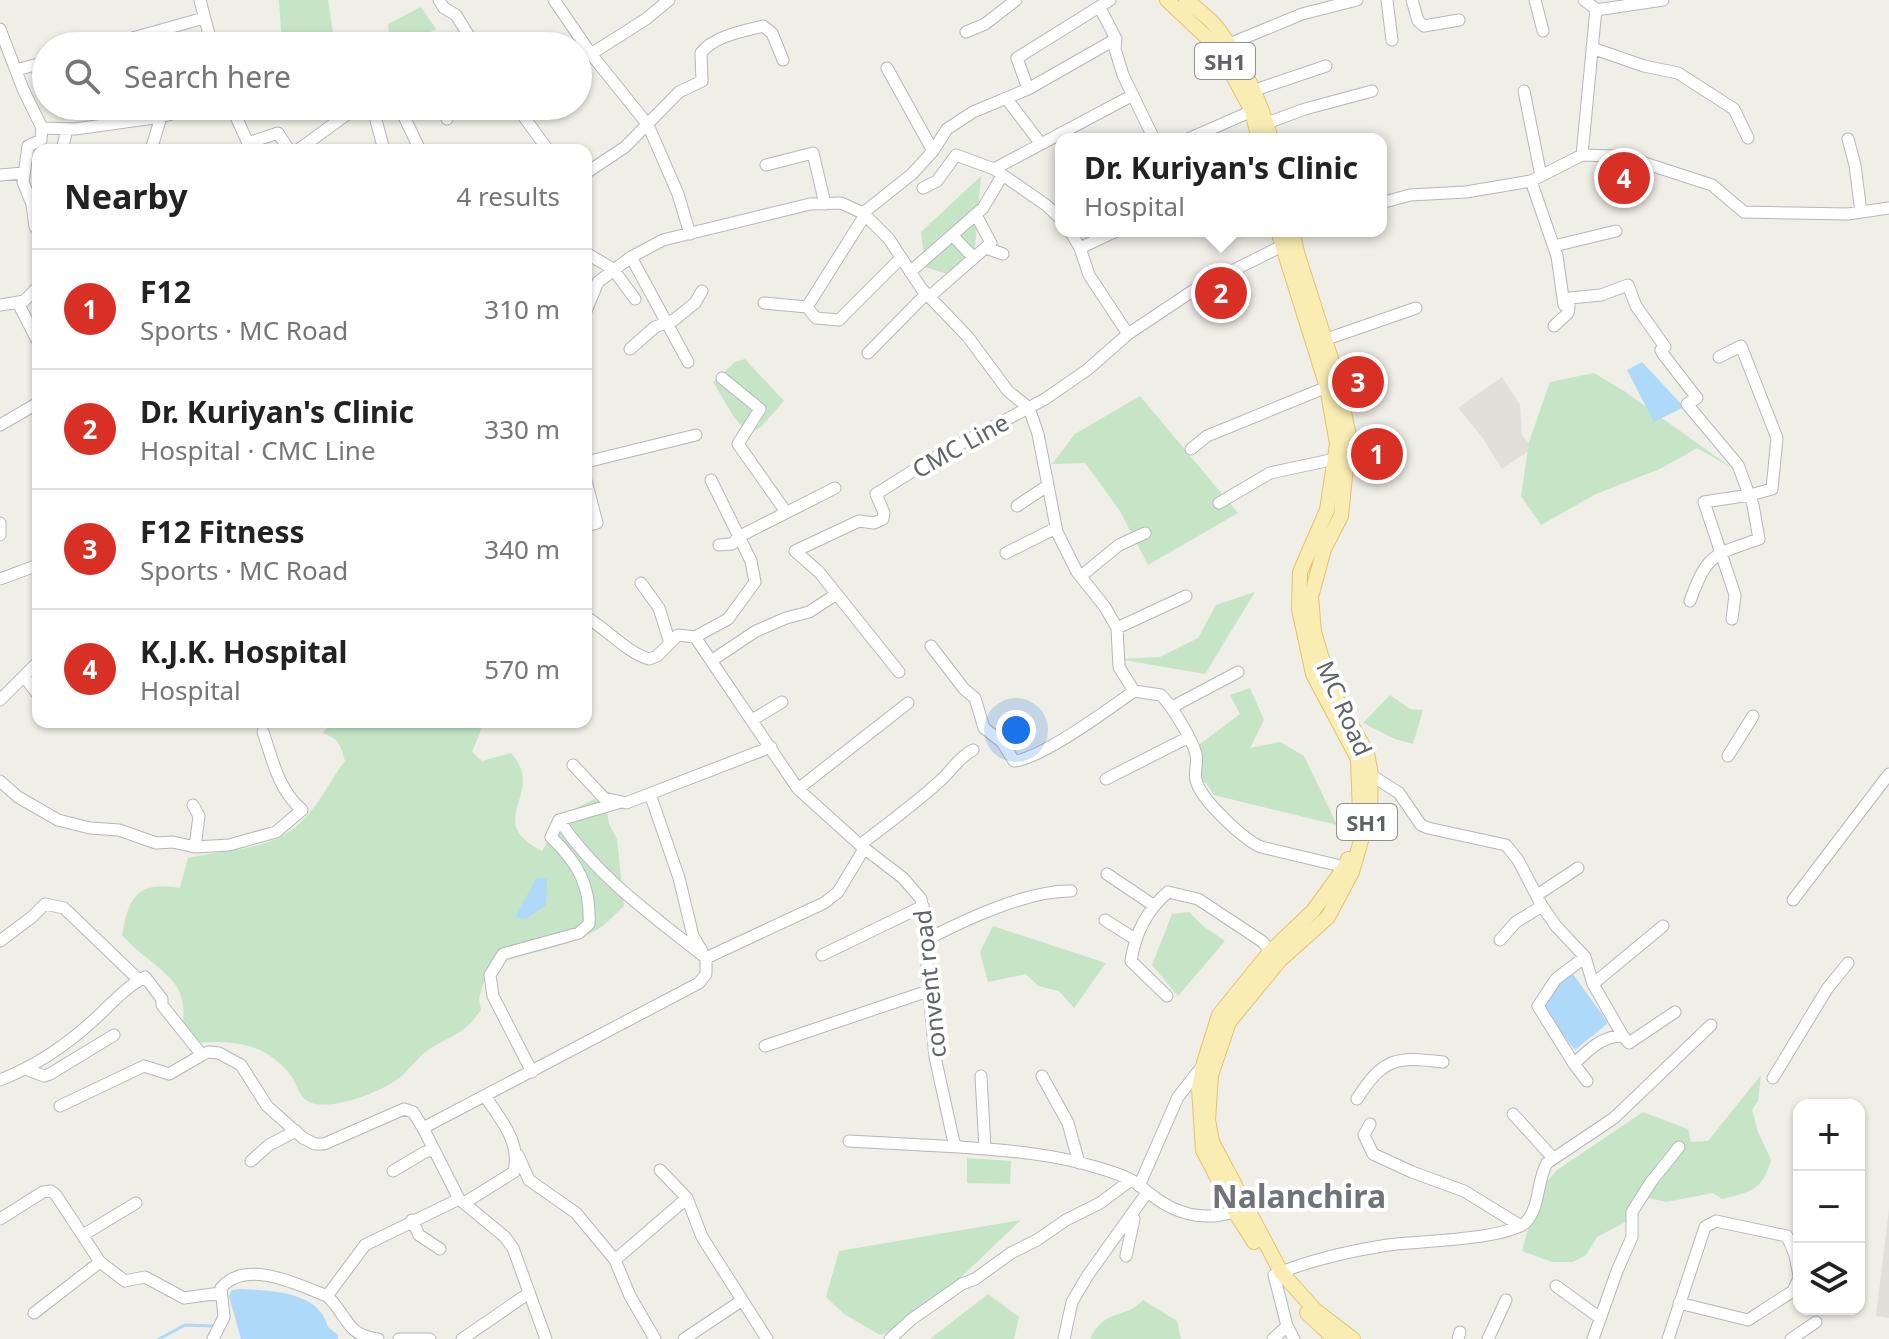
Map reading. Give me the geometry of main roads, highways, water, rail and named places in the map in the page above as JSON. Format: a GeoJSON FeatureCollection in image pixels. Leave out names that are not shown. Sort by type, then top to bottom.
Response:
{"type":"FeatureCollection","features":[{"type":"Feature","properties":{"kind":"main road","name":"SH1"},"geometry":{"type":"LineString","coordinates":[[1167,0],[1223,46],[1252,91],[1270,133]]}},
{"type":"Feature","properties":{"kind":"main road","name":"SH1"},"geometry":{"type":"LineString","coordinates":[[1186,0],[1212,22],[1252,111],[1258,133]]}},
{"type":"Feature","properties":{"kind":"main road","name":"MC Road"},"geometry":{"type":"LineString","coordinates":[[1241,1211],[1212,1142],[1208,1120],[1214,1064],[1229,1022],[1280,960],[1328,917],[1352,872],[1370,809],[1371,775],[1367,753],[1331,689],[1314,632],[1311,597],[1324,549],[1341,516],[1349,436],[1335,371],[1286,237]]}},
{"type":"Feature","properties":{"kind":"main road","name":"MC Road"},"geometry":{"type":"LineString","coordinates":[[1286,237],[1327,387],[1337,444],[1327,510],[1300,572],[1299,609],[1313,674],[1358,759],[1360,814],[1345,867],[1313,911],[1270,952],[1219,1015],[1199,1088],[1203,1150],[1301,1308],[1335,1339]]}},
{"type":"Feature","properties":{"kind":"main road","name":"MC Road"},"geometry":{"type":"LineString","coordinates":[[1278,1274],[1315,1310],[1353,1339]]}},
{"type":"Feature","properties":{"kind":"water"},"geometry":{"type":"Polygon","coordinates":[[[1642,362],[1684,407],[1654,422],[1627,370],[1642,362]]]}},
{"type":"Feature","properties":{"kind":"water"},"geometry":{"type":"Polygon","coordinates":[[[537,877],[547,879],[546,905],[526,919],[515,917],[537,877]]]}},
{"type":"Feature","properties":{"kind":"water"},"geometry":{"type":"Polygon","coordinates":[[[1571,971],[1608,1023],[1575,1050],[1536,1001],[1571,971]]]}},
{"type":"Feature","properties":{"kind":"water"},"geometry":{"type":"Polygon","coordinates":[[[232,1290],[280,1292],[305,1300],[323,1315],[338,1339],[241,1339],[229,1296],[232,1290]]]}},
{"type":"Feature","properties":{"kind":"waterway"},"geometry":{"type":"LineString","coordinates":[[159,1339],[185,1325],[213,1326]]}},
{"type":"Feature","properties":{"kind":"place","name":"K.J.K. Hospital"},"geometry":{"type":"Point","coordinates":[1624,178]}},
{"type":"Feature","properties":{"kind":"place","name":"Dr. Kuriyan's Clinic"},"geometry":{"type":"Point","coordinates":[1221,293]}},
{"type":"Feature","properties":{"kind":"place","name":"F12 Fitness"},"geometry":{"type":"Point","coordinates":[1358,382]}},
{"type":"Feature","properties":{"kind":"place","name":"F12"},"geometry":{"type":"Point","coordinates":[1377,454]}},
{"type":"Feature","properties":{"kind":"district","name":"Nalanchira"},"geometry":{"type":"Point","coordinates":[1299,1195]}}]}
